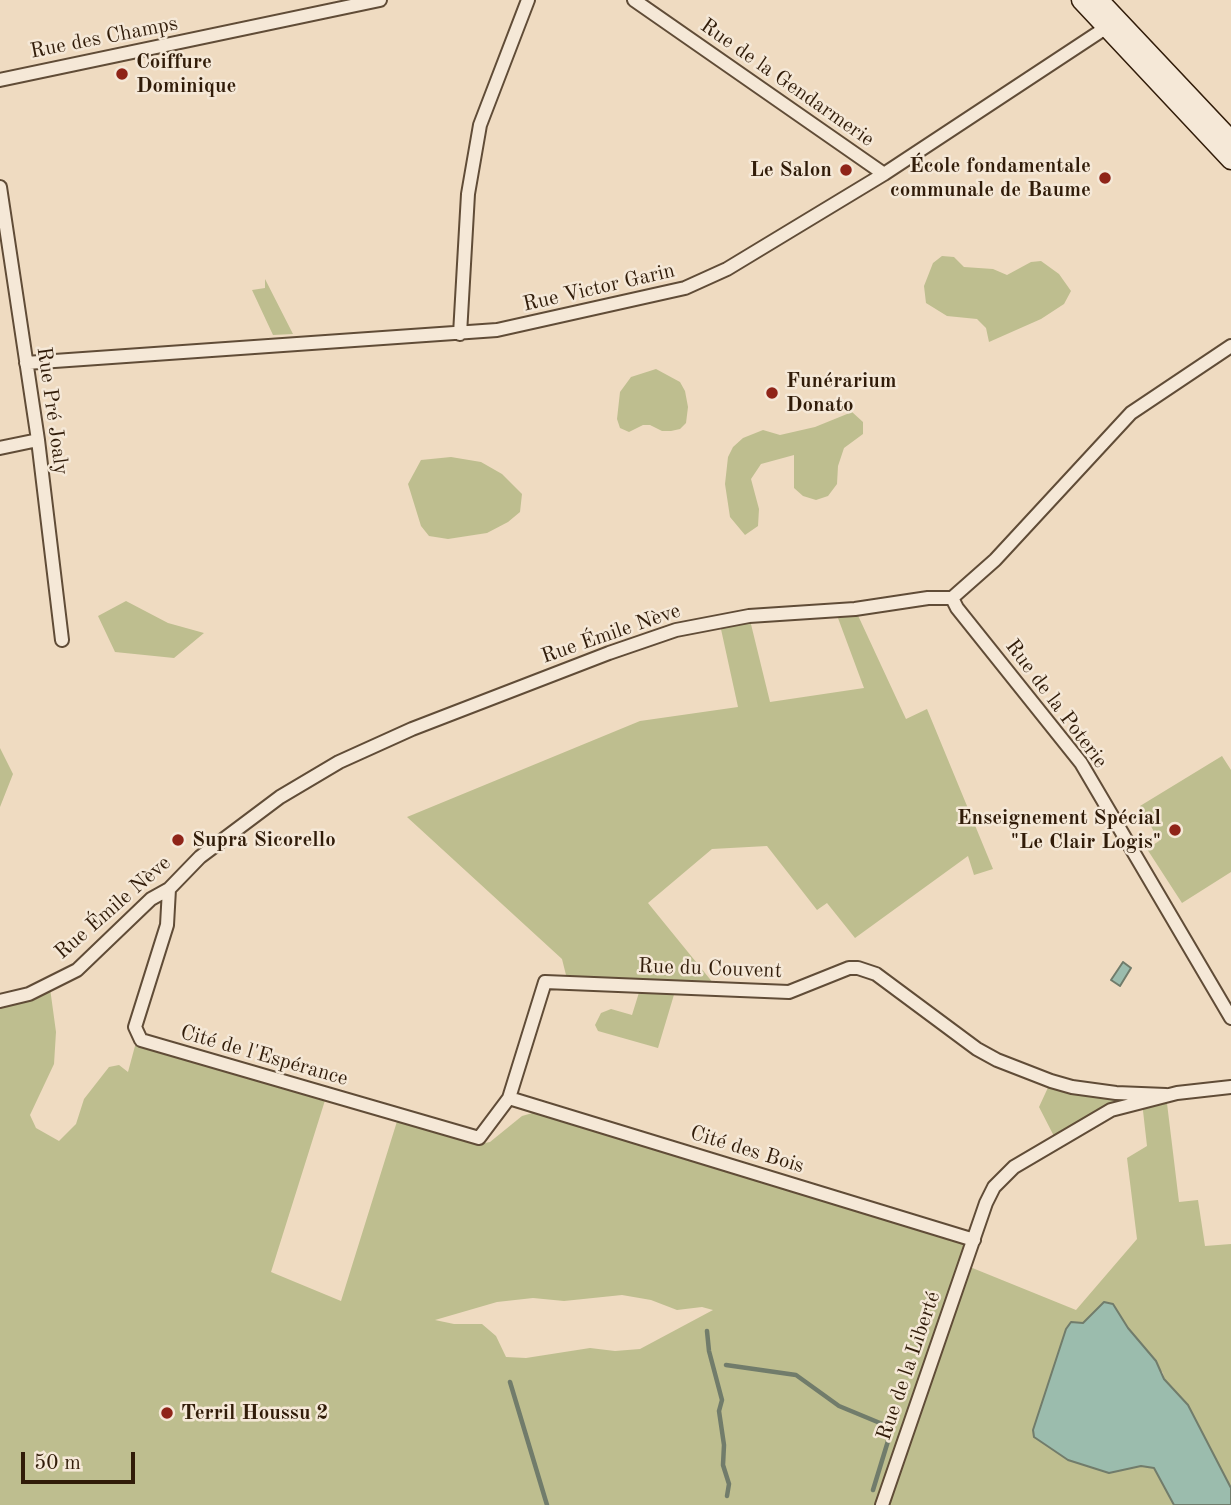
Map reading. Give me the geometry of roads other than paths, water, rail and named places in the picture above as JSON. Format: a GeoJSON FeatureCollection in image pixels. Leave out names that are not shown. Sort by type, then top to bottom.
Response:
{"type":"FeatureCollection","features":[{"type":"Feature","properties":{"kind":"main road"},"geometry":{"type":"LineString","coordinates":[[1081,0],[1231,160]]}},
{"type":"Feature","properties":{"kind":"main road"},"geometry":{"type":"LineString","coordinates":[[1099,0],[1231,140]]}},
{"type":"Feature","properties":{"kind":"street"},"geometry":{"type":"LineString","coordinates":[[460,334],[468,194],[480,125],[528,0]]}},
{"type":"Feature","properties":{"kind":"street","name":"Rue de la Gendarmerie"},"geometry":{"type":"LineString","coordinates":[[634,0],[884,174]]}},
{"type":"Feature","properties":{"kind":"street","name":"Rue des Champs"},"geometry":{"type":"LineString","coordinates":[[0,80],[375,1]]}},
{"type":"Feature","properties":{"kind":"street","name":"Rue Victor Garin"},"geometry":{"type":"LineString","coordinates":[[26,363],[460,334],[531,323],[685,288],[727,269],[884,174],[1107,27]]}},
{"type":"Feature","properties":{"kind":"street","name":"Rue Pré Joaly"},"geometry":{"type":"LineString","coordinates":[[0,187],[38,440],[62,640]]}},
{"type":"Feature","properties":{"kind":"street"},"geometry":{"type":"LineString","coordinates":[[952,598],[995,560],[1131,413],[1231,346]]}},
{"type":"Feature","properties":{"kind":"street"},"geometry":{"type":"LineString","coordinates":[[0,447],[38,440]]}},
{"type":"Feature","properties":{"kind":"street","name":"Rue Émile Nève"},"geometry":{"type":"LineString","coordinates":[[0,1002],[29,994],[77,970],[151,899],[169,889],[181,874],[251,817],[308,779],[411,729],[676,630],[749,616],[855,609],[928,598],[952,598]]}},
{"type":"Feature","properties":{"kind":"street","name":"Rue de la Poterie"},"geometry":{"type":"LineString","coordinates":[[952,598],[957,608],[1081,763],[1231,1018]]}},
{"type":"Feature","properties":{"kind":"street","name":"Cité de l'Espérance"},"geometry":{"type":"LineString","coordinates":[[169,889],[167,925],[135,1027],[141,1040],[479,1138],[509,1098]]}},
{"type":"Feature","properties":{"kind":"street","name":"Rue du Couvent"},"geometry":{"type":"LineString","coordinates":[[509,1098],[545,982],[789,992],[849,968],[876,974],[977,1049],[997,1060],[1072,1087],[1166,1096]]}},
{"type":"Feature","properties":{"kind":"street","name":"Rue du Couvent"},"geometry":{"type":"LineString","coordinates":[[974,1240],[990,1195],[1014,1167],[1111,1110],[1166,1096],[1231,1087]]}},
{"type":"Feature","properties":{"kind":"street","name":"Cité des Bois"},"geometry":{"type":"LineString","coordinates":[[509,1098],[974,1240]]}},
{"type":"Feature","properties":{"kind":"street","name":"Rue de la Liberté"},"geometry":{"type":"LineString","coordinates":[[882,1505],[974,1240]]}},
{"type":"Feature","properties":{"kind":"waterway"},"geometry":{"type":"LineString","coordinates":[[707,1331],[709,1351],[722,1400],[719,1411],[724,1445],[723,1465],[729,1484],[727,1496]]}},
{"type":"Feature","properties":{"kind":"waterway"},"geometry":{"type":"LineString","coordinates":[[726,1365],[796,1375],[839,1406],[892,1428],[873,1490]]}},
{"type":"Feature","properties":{"kind":"waterway"},"geometry":{"type":"LineString","coordinates":[[510,1382],[547,1505]]}},
{"type":"Feature","properties":{"kind":"place","name":"Coiffure Dominique"},"geometry":{"type":"Point","coordinates":[122,74]}},
{"type":"Feature","properties":{"kind":"place","name":"Le Salon"},"geometry":{"type":"Point","coordinates":[846,170]}},
{"type":"Feature","properties":{"kind":"place","name":"École fondamentale communale de Baume"},"geometry":{"type":"Point","coordinates":[1105,178]}},
{"type":"Feature","properties":{"kind":"place","name":"Funérarium Donato"},"geometry":{"type":"Point","coordinates":[772,393]}},
{"type":"Feature","properties":{"kind":"place","name":"Enseignement Spécial \"Le Clair Logis\""},"geometry":{"type":"Point","coordinates":[1175,830]}},
{"type":"Feature","properties":{"kind":"place","name":"Supra Sicorello"},"geometry":{"type":"Point","coordinates":[178,840]}},
{"type":"Feature","properties":{"kind":"place","name":"Terril Houssu 2"},"geometry":{"type":"Point","coordinates":[167,1413]}}]}
